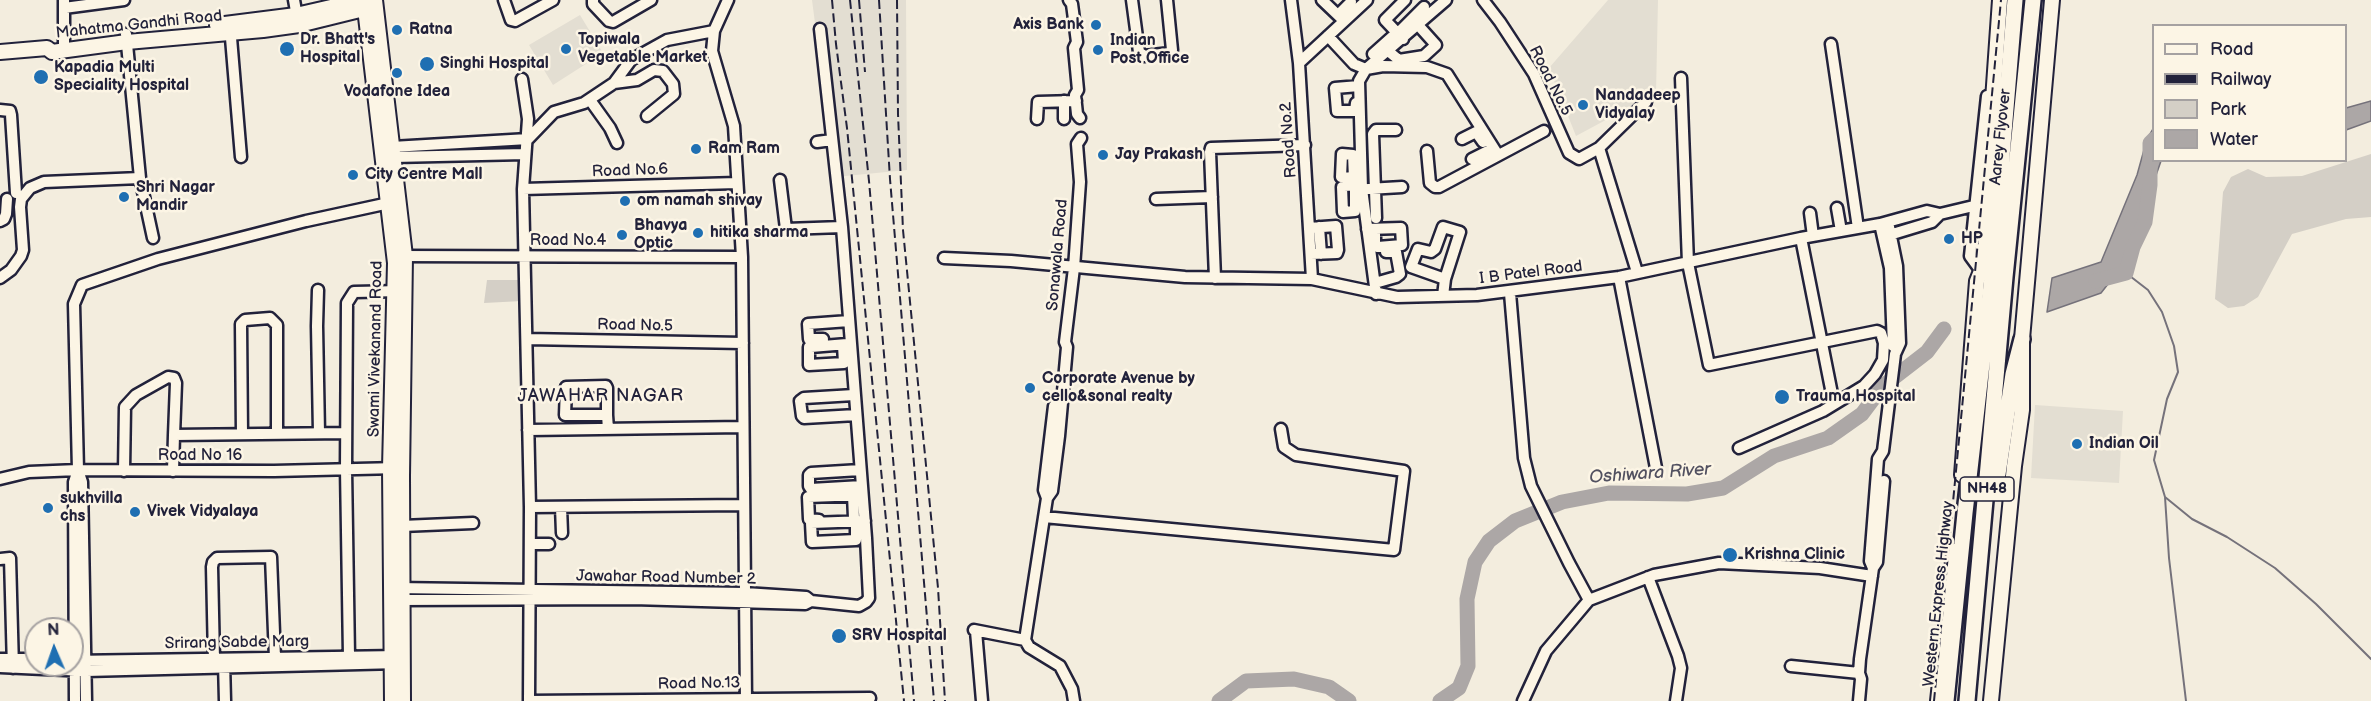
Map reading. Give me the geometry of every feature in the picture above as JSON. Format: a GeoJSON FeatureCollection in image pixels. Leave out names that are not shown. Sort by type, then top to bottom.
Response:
{"type":"FeatureCollection","features":[{"type":"Feature","properties":{"kind":"highway","name":"Aarey Flyover"},"geometry":{"type":"LineString","coordinates":[[1993,275],[2015,0]]}},
{"type":"Feature","properties":{"kind":"highway","name":"Aarey Flyover"},"geometry":{"type":"LineString","coordinates":[[1993,275],[2033,0]]}},
{"type":"Feature","properties":{"kind":"highway","name":"Western Express Highway"},"geometry":{"type":"LineString","coordinates":[[1946,701],[1993,275]]}},
{"type":"Feature","properties":{"kind":"highway","name":"NH48"},"geometry":{"type":"LineString","coordinates":[[1967,701],[1987,491],[1993,275]]}},
{"type":"Feature","properties":{"kind":"highway"},"geometry":{"type":"LineString","coordinates":[[1987,491],[1997,476],[2013,374],[2022,339]]}},
{"type":"Feature","properties":{"kind":"main road"},"geometry":{"type":"LineString","coordinates":[[1991,701],[2014,466],[2022,410],[2022,339],[2052,0]]}},
{"type":"Feature","properties":{"kind":"main road","name":"Mahatma Gandhi Road"},"geometry":{"type":"LineString","coordinates":[[0,52],[47,48],[52,52],[64,46],[298,20],[370,2]]}},
{"type":"Feature","properties":{"kind":"main road","name":"Swami Vivekanand Road"},"geometry":{"type":"LineString","coordinates":[[370,2],[393,152],[400,256],[396,594],[397,659],[403,701]]}},
{"type":"Feature","properties":{"kind":"main road","name":"Swami Vivekanand Road"},"geometry":{"type":"LineString","coordinates":[[370,2],[389,203],[400,256]]}},
{"type":"Feature","properties":{"kind":"main road"},"geometry":{"type":"LineString","coordinates":[[1938,701],[1962,487],[1977,281],[1993,275],[1981,204],[2000,7]]}},
{"type":"Feature","properties":{"kind":"main road","name":"Swami Vivekanand Road"},"geometry":{"type":"LineString","coordinates":[[396,468],[402,526],[396,594]]}},
{"type":"Feature","properties":{"kind":"main road","name":"Swami Vivekanand Road"},"geometry":{"type":"LineString","coordinates":[[392,701],[397,659]]}},
{"type":"Feature","properties":{"kind":"street"},"geometry":{"type":"LineString","coordinates":[[64,46],[64,4],[124,0]]}},
{"type":"Feature","properties":{"kind":"street"},"geometry":{"type":"LineString","coordinates":[[294,0],[298,20]]}},
{"type":"Feature","properties":{"kind":"street"},"geometry":{"type":"LineString","coordinates":[[504,0],[511,20],[515,21],[553,0]]}},
{"type":"Feature","properties":{"kind":"street"},"geometry":{"type":"LineString","coordinates":[[593,0],[593,4],[609,21],[613,22],[651,0]]}},
{"type":"Feature","properties":{"kind":"street"},"geometry":{"type":"LineString","coordinates":[[729,0],[714,31],[712,51],[734,126],[742,257],[746,700]]}},
{"type":"Feature","properties":{"kind":"street","name":"Sonawala Road"},"geometry":{"type":"LineString","coordinates":[[1025,640],[1047,498],[1052,491],[1059,436],[1080,171],[1083,166],[1081,94],[1077,96],[1074,48],[1077,42],[1072,4],[1069,0]]}},
{"type":"Feature","properties":{"kind":"street"},"geometry":{"type":"LineString","coordinates":[[1132,0],[1139,52],[1144,56],[1170,53],[1172,50],[1167,0]]}},
{"type":"Feature","properties":{"kind":"street","name":"Road No.2"},"geometry":{"type":"LineString","coordinates":[[1291,0],[1316,254],[1312,279]]}},
{"type":"Feature","properties":{"kind":"street"},"geometry":{"type":"LineString","coordinates":[[1322,0],[1341,18]]}},
{"type":"Feature","properties":{"kind":"street"},"geometry":{"type":"LineString","coordinates":[[1299,63],[1328,36],[1353,4],[1367,0]]}},
{"type":"Feature","properties":{"kind":"street"},"geometry":{"type":"LineString","coordinates":[[1399,39],[1385,20],[1405,0]]}},
{"type":"Feature","properties":{"kind":"street"},"geometry":{"type":"LineString","coordinates":[[1372,225],[1358,173],[1361,150],[1357,86],[1366,69],[1399,39],[1424,7],[1446,0]]}},
{"type":"Feature","properties":{"kind":"street","name":"Road No.5"},"geometry":{"type":"LineString","coordinates":[[1483,0],[1533,74],[1566,149],[1572,157],[1579,159],[1599,148]]}},
{"type":"Feature","properties":{"kind":"street"},"geometry":{"type":"LineString","coordinates":[[1399,39],[1420,27],[1424,7]]}},
{"type":"Feature","properties":{"kind":"street"},"geometry":{"type":"LineString","coordinates":[[1384,52],[1399,60],[1422,57],[1436,44],[1420,27]]}},
{"type":"Feature","properties":{"kind":"street"},"geometry":{"type":"LineString","coordinates":[[230,28],[241,158]]}},
{"type":"Feature","properties":{"kind":"street"},"geometry":{"type":"LineString","coordinates":[[820,29],[842,227],[847,344],[860,470],[856,490],[860,519],[861,538],[811,541],[811,523],[860,519]]}},
{"type":"Feature","properties":{"kind":"street"},"geometry":{"type":"LineString","coordinates":[[393,152],[528,139],[554,112],[590,100],[614,83],[631,60],[667,40],[714,31]]}},
{"type":"Feature","properties":{"kind":"street"},"geometry":{"type":"LineString","coordinates":[[1328,36],[1354,64],[1366,69],[1383,66],[1427,67],[1447,74],[1493,155]]}},
{"type":"Feature","properties":{"kind":"street"},"geometry":{"type":"LineString","coordinates":[[127,38],[140,178],[153,238]]}},
{"type":"Feature","properties":{"kind":"street"},"geometry":{"type":"LineString","coordinates":[[1831,44],[1858,228]]}},
{"type":"Feature","properties":{"kind":"street"},"geometry":{"type":"LineString","coordinates":[[614,83],[637,80],[654,70],[663,71],[673,84],[674,94],[647,116]]}},
{"type":"Feature","properties":{"kind":"street"},"geometry":{"type":"LineString","coordinates":[[1681,78],[1688,263],[1709,365],[1877,331],[1883,337],[1884,357],[1875,374],[1864,386],[1834,404],[1738,448]]}},
{"type":"Feature","properties":{"kind":"street"},"geometry":{"type":"LineString","coordinates":[[522,79],[528,119],[523,189],[530,507],[529,701]]}},
{"type":"Feature","properties":{"kind":"street"},"geometry":{"type":"LineString","coordinates":[[1357,86],[1335,88],[1337,111],[1355,111],[1358,107]]}},
{"type":"Feature","properties":{"kind":"street"},"geometry":{"type":"LineString","coordinates":[[1037,119],[1038,102],[1064,101],[1077,96]]}},
{"type":"Feature","properties":{"kind":"street"},"geometry":{"type":"LineString","coordinates":[[590,100],[610,128],[617,143]]}},
{"type":"Feature","properties":{"kind":"street"},"geometry":{"type":"LineString","coordinates":[[1064,101],[1064,119]]}},
{"type":"Feature","properties":{"kind":"street"},"geometry":{"type":"LineString","coordinates":[[1638,272],[1599,148],[1646,102]]}},
{"type":"Feature","properties":{"kind":"street"},"geometry":{"type":"LineString","coordinates":[[0,110],[10,111],[11,114],[12,196],[23,250],[18,262],[0,278]]}},
{"type":"Feature","properties":{"kind":"street"},"geometry":{"type":"LineString","coordinates":[[1373,249],[1397,253],[1399,276],[1377,286],[1373,249],[1372,225],[1375,188],[1374,131],[1396,130]]}},
{"type":"Feature","properties":{"kind":"street"},"geometry":{"type":"LineString","coordinates":[[1462,139],[1477,132],[1493,155]]}},
{"type":"Feature","properties":{"kind":"street"},"geometry":{"type":"LineString","coordinates":[[1427,151],[1430,183],[1439,187],[1493,155],[1544,132]]}},
{"type":"Feature","properties":{"kind":"street"},"geometry":{"type":"LineString","coordinates":[[817,142],[832,141]]}},
{"type":"Feature","properties":{"kind":"street"},"geometry":{"type":"LineString","coordinates":[[1215,278],[1211,148],[1305,145]]}},
{"type":"Feature","properties":{"kind":"street"},"geometry":{"type":"LineString","coordinates":[[1361,150],[1373,150]]}},
{"type":"Feature","properties":{"kind":"street"},"geometry":{"type":"LineString","coordinates":[[393,152],[525,154]]}},
{"type":"Feature","properties":{"kind":"street"},"geometry":{"type":"LineString","coordinates":[[1473,159],[1493,155]]}},
{"type":"Feature","properties":{"kind":"street"},"geometry":{"type":"LineString","coordinates":[[0,221],[4,219],[12,196],[36,184],[140,178]]}},
{"type":"Feature","properties":{"kind":"street"},"geometry":{"type":"LineString","coordinates":[[780,180],[786,229],[842,227]]}},
{"type":"Feature","properties":{"kind":"street","name":"Road No.6"},"geometry":{"type":"LineString","coordinates":[[523,189],[738,183]]}},
{"type":"Feature","properties":{"kind":"street"},"geometry":{"type":"LineString","coordinates":[[1360,186],[1402,187]]}},
{"type":"Feature","properties":{"kind":"street"},"geometry":{"type":"LineString","coordinates":[[1156,199],[1212,197]]}},
{"type":"Feature","properties":{"kind":"street"},"geometry":{"type":"LineString","coordinates":[[78,617],[74,482],[78,470],[74,304],[82,285],[158,259],[306,221],[389,203]]}},
{"type":"Feature","properties":{"kind":"street","name":"I B Patel Road"},"geometry":{"type":"LineString","coordinates":[[944,258],[1011,261],[1215,278],[1312,279],[1377,286],[1397,297],[1443,296],[1510,292],[1618,277],[1801,238],[1884,223],[1927,211],[1940,214],[1981,204]]}},
{"type":"Feature","properties":{"kind":"street"},"geometry":{"type":"LineString","coordinates":[[1837,208],[1841,231]]}},
{"type":"Feature","properties":{"kind":"street"},"geometry":{"type":"LineString","coordinates":[[1810,213],[1813,236]]}},
{"type":"Feature","properties":{"kind":"street"},"geometry":{"type":"LineString","coordinates":[[1887,236],[1932,222],[1940,214]]}},
{"type":"Feature","properties":{"kind":"street"},"geometry":{"type":"LineString","coordinates":[[1853,701],[1873,572],[1877,562],[1885,459],[1883,451],[1895,359],[1892,343],[1890,268],[1884,223]]}},
{"type":"Feature","properties":{"kind":"street"},"geometry":{"type":"LineString","coordinates":[[1372,225],[1402,230],[1402,245],[1373,249]]}},
{"type":"Feature","properties":{"kind":"street"},"geometry":{"type":"LineString","coordinates":[[1314,228],[1337,227],[1337,253],[1316,254]]}},
{"type":"Feature","properties":{"kind":"street"},"geometry":{"type":"LineString","coordinates":[[1443,296],[1445,279],[1460,232],[1443,227],[1435,249],[1431,252],[1418,249],[1411,267],[1445,279]]}},
{"type":"Feature","properties":{"kind":"street"},"geometry":{"type":"LineString","coordinates":[[1801,238],[1834,404]]}},
{"type":"Feature","properties":{"kind":"street","name":"Road No.4"},"geometry":{"type":"LineString","coordinates":[[400,256],[742,257]]}},
{"type":"Feature","properties":{"kind":"street"},"geometry":{"type":"LineString","coordinates":[[1618,277],[1656,468]]}},
{"type":"Feature","properties":{"kind":"street"},"geometry":{"type":"LineString","coordinates":[[318,290],[319,433]]}},
{"type":"Feature","properties":{"kind":"street"},"geometry":{"type":"LineString","coordinates":[[349,656],[346,469],[347,303],[354,292],[400,291]]}},
{"type":"Feature","properties":{"kind":"street"},"geometry":{"type":"LineString","coordinates":[[1510,292],[1521,442],[1532,486],[1589,600]]}},
{"type":"Feature","properties":{"kind":"street"},"geometry":{"type":"LineString","coordinates":[[242,434],[241,324],[244,320],[270,318],[277,325],[277,433]]}},
{"type":"Feature","properties":{"kind":"street","name":"Road No.5"},"geometry":{"type":"LineString","coordinates":[[527,339],[742,343]]}},
{"type":"Feature","properties":{"kind":"street"},"geometry":{"type":"LineString","coordinates":[[124,471],[125,407],[136,395],[168,377],[174,378],[176,383],[173,471]]}},
{"type":"Feature","properties":{"kind":"street"},"geometry":{"type":"LineString","coordinates":[[607,415],[573,416],[565,414],[566,387],[603,386],[607,388],[608,429]]}},
{"type":"Feature","properties":{"kind":"street"},"geometry":{"type":"LineString","coordinates":[[841,395],[843,416]]}},
{"type":"Feature","properties":{"kind":"street"},"geometry":{"type":"LineString","coordinates":[[854,395],[804,398],[800,401],[804,418],[856,415]]}},
{"type":"Feature","properties":{"kind":"street"},"geometry":{"type":"LineString","coordinates":[[573,416],[573,429]]}},
{"type":"Feature","properties":{"kind":"street"},"geometry":{"type":"LineString","coordinates":[[528,430],[743,427]]}},
{"type":"Feature","properties":{"kind":"street"},"geometry":{"type":"LineString","coordinates":[[1044,517],[1394,550],[1404,471],[1296,455],[1284,447],[1281,429]]}},
{"type":"Feature","properties":{"kind":"street"},"geometry":{"type":"LineString","coordinates":[[174,435],[346,433]]}},
{"type":"Feature","properties":{"kind":"street","name":"Road No 16"},"geometry":{"type":"LineString","coordinates":[[0,479],[29,472],[78,470],[396,468]]}},
{"type":"Feature","properties":{"kind":"street"},"geometry":{"type":"LineString","coordinates":[[856,490],[811,489],[809,486],[810,473],[860,470]]}},
{"type":"Feature","properties":{"kind":"street"},"geometry":{"type":"LineString","coordinates":[[845,471],[856,490]]}},
{"type":"Feature","properties":{"kind":"street"},"geometry":{"type":"LineString","coordinates":[[856,490],[811,496],[807,500],[808,517],[810,520],[860,519]]}},
{"type":"Feature","properties":{"kind":"street"},"geometry":{"type":"LineString","coordinates":[[530,507],[744,505]]}},
{"type":"Feature","properties":{"kind":"street"},"geometry":{"type":"LineString","coordinates":[[561,507],[562,533]]}},
{"type":"Feature","properties":{"kind":"street"},"geometry":{"type":"LineString","coordinates":[[402,526],[473,524]]}},
{"type":"Feature","properties":{"kind":"street","name":"Jawahar Road Number 2"},"geometry":{"type":"LineString","coordinates":[[396,594],[806,597],[812,601],[862,605],[868,598],[861,538]]}},
{"type":"Feature","properties":{"kind":"street"},"geometry":{"type":"LineString","coordinates":[[530,544],[549,544]]}},
{"type":"Feature","properties":{"kind":"street"},"geometry":{"type":"LineString","coordinates":[[225,701],[212,567],[217,558],[271,557],[275,658]]}},
{"type":"Feature","properties":{"kind":"street"},"geometry":{"type":"LineString","coordinates":[[0,559],[9,558],[13,663]]}},
{"type":"Feature","properties":{"kind":"street"},"geometry":{"type":"LineString","coordinates":[[1523,701],[1546,651],[1589,600],[1648,577],[1719,562],[1873,572]]}},
{"type":"Feature","properties":{"kind":"street"},"geometry":{"type":"LineString","coordinates":[[1648,577],[1681,669],[1676,701]]}},
{"type":"Feature","properties":{"kind":"street","name":"Jawahar Road Number 2"},"geometry":{"type":"LineString","coordinates":[[633,595],[682,600],[745,597]]}},
{"type":"Feature","properties":{"kind":"street"},"geometry":{"type":"LineString","coordinates":[[982,701],[975,630],[1025,640],[1029,647],[1060,666],[1072,689],[1074,701]]}},
{"type":"Feature","properties":{"kind":"street","name":"Srirang Sabde Marg"},"geometry":{"type":"LineString","coordinates":[[220,662],[349,656],[397,659]]}},
{"type":"Feature","properties":{"kind":"street"},"geometry":{"type":"LineString","coordinates":[[0,659],[13,663]]}},
{"type":"Feature","properties":{"kind":"street","name":"Srirang Sabde Marg"},"geometry":{"type":"LineString","coordinates":[[84,665],[397,659]]}},
{"type":"Feature","properties":{"kind":"street"},"geometry":{"type":"LineString","coordinates":[[0,668],[24,661]]}},
{"type":"Feature","properties":{"kind":"street","name":"Srirang Sabde Marg"},"geometry":{"type":"LineString","coordinates":[[13,663],[24,663]]}},
{"type":"Feature","properties":{"kind":"street"},"geometry":{"type":"LineString","coordinates":[[1791,666],[1859,673]]}},
{"type":"Feature","properties":{"kind":"street"},"geometry":{"type":"LineString","coordinates":[[1858,701],[1861,680],[1859,673]]}},
{"type":"Feature","properties":{"kind":"street"},"geometry":{"type":"LineString","coordinates":[[80,677],[81,698]]}},
{"type":"Feature","properties":{"kind":"street","name":"Road No.13"},"geometry":{"type":"LineString","coordinates":[[529,701],[870,698]]}},
{"type":"Feature","properties":{"kind":"shaded area"},"geometry":{"type":"Polygon","coordinates":[[[812,0],[906,0],[907,170],[835,177],[812,0]]]}},
{"type":"Feature","properties":{"kind":"shaded area"},"geometry":{"type":"Polygon","coordinates":[[[1608,0],[1658,0],[1656,93],[1576,136],[1549,68],[1608,0]]]}},
{"type":"Feature","properties":{"kind":"shaded area","name":"Topiwala Vegetable Market"},"geometry":{"type":"Polygon","coordinates":[[[580,15],[603,53],[553,85],[529,45],[580,15]]]}},
{"type":"Feature","properties":{"kind":"shaded area","name":"Indian Oil"},"geometry":{"type":"Polygon","coordinates":[[[2035,405],[2123,411],[2119,483],[2031,478],[2035,405]]]}},
{"type":"Feature","properties":{"kind":"green space"},"geometry":{"type":"Polygon","coordinates":[[[2371,154],[2371,217],[2346,219],[2292,234],[2258,297],[2244,306],[2228,308],[2215,299],[2223,192],[2231,177],[2248,169],[2266,177],[2302,176],[2371,154]]]}},
{"type":"Feature","properties":{"kind":"green space"},"geometry":{"type":"Polygon","coordinates":[[[487,280],[520,280],[522,301],[484,303],[487,280]]]}},
{"type":"Feature","properties":{"kind":"water"},"geometry":{"type":"Polygon","coordinates":[[[2371,101],[2371,121],[2347,130],[2347,108],[2371,101]]]}},
{"type":"Feature","properties":{"kind":"water"},"geometry":{"type":"Polygon","coordinates":[[[2152,131],[2152,162],[2161,162],[2126,261],[2101,293],[2047,312],[2052,278],[2101,262],[2137,175],[2147,139],[2152,131]]]}},
{"type":"Feature","properties":{"kind":"waterway","name":"Oshiwara River"},"geometry":{"type":"LineString","coordinates":[[2096,281],[2126,273],[2133,247],[2145,222],[2150,185],[2150,143],[2152,141]]}},
{"type":"Feature","properties":{"kind":"waterway"},"geometry":{"type":"LineString","coordinates":[[2126,273],[2148,290],[2162,312],[2174,346],[2178,372],[2167,399],[2154,460],[2165,497],[2169,558],[2186,701]]}},
{"type":"Feature","properties":{"kind":"waterway","name":"Oshiwara River"},"geometry":{"type":"LineString","coordinates":[[1440,701],[1459,688],[1468,666],[1467,599],[1475,562],[1489,541],[1515,521],[1562,502],[1609,493],[1687,494],[1723,488],[1774,456],[1828,438],[1862,414],[1883,386],[1927,352],[1944,329]]}},
{"type":"Feature","properties":{"kind":"waterway"},"geometry":{"type":"LineString","coordinates":[[2165,497],[2192,519],[2227,537],[2275,568],[2316,604],[2371,659]]}},
{"type":"Feature","properties":{"kind":"waterway","name":"Oshiwara River"},"geometry":{"type":"LineString","coordinates":[[1219,701],[1246,681],[1294,679],[1329,687],[1349,701]]}},
{"type":"Feature","properties":{"kind":"railway"},"geometry":{"type":"LineString","coordinates":[[832,0],[847,128],[904,701]]}},
{"type":"Feature","properties":{"kind":"railway"},"geometry":{"type":"LineString","coordinates":[[850,0],[869,181],[914,701]]}},
{"type":"Feature","properties":{"kind":"railway"},"geometry":{"type":"LineString","coordinates":[[859,0],[865,72]]}},
{"type":"Feature","properties":{"kind":"railway"},"geometry":{"type":"LineString","coordinates":[[879,0],[890,179],[934,701]]}},
{"type":"Feature","properties":{"kind":"railway"},"geometry":{"type":"LineString","coordinates":[[897,0],[898,114],[903,230],[938,588],[945,701]]}},
{"type":"Feature","properties":{"kind":"railway"},"geometry":{"type":"LineString","coordinates":[[1934,701],[2001,0]]}},
{"type":"Feature","properties":{"kind":"place","name":"Axis Bank"},"geometry":{"type":"Point","coordinates":[1096,25]}},
{"type":"Feature","properties":{"kind":"place","name":"Ratna"},"geometry":{"type":"Point","coordinates":[397,30]}},
{"type":"Feature","properties":{"kind":"place","name":"Dr. Bhatt's Hospital"},"geometry":{"type":"Point","coordinates":[287,49]}},
{"type":"Feature","properties":{"kind":"place","name":"Topiwala Vegetable Market"},"geometry":{"type":"Point","coordinates":[566,49]}},
{"type":"Feature","properties":{"kind":"place","name":"Indian Post Office"},"geometry":{"type":"Point","coordinates":[1098,50]}},
{"type":"Feature","properties":{"kind":"place","name":"Singhi Hospital"},"geometry":{"type":"Point","coordinates":[427,64]}},
{"type":"Feature","properties":{"kind":"place","name":"Vodafone Idea"},"geometry":{"type":"Point","coordinates":[397,73]}},
{"type":"Feature","properties":{"kind":"place","name":"Kapadia Multi Speciality Hospital"},"geometry":{"type":"Point","coordinates":[41,77]}},
{"type":"Feature","properties":{"kind":"place","name":"Nandadeep Vidyalay"},"geometry":{"type":"Point","coordinates":[1583,105]}},
{"type":"Feature","properties":{"kind":"place","name":"Ram Ram"},"geometry":{"type":"Point","coordinates":[696,149]}},
{"type":"Feature","properties":{"kind":"place","name":"Jay Prakash"},"geometry":{"type":"Point","coordinates":[1103,155]}},
{"type":"Feature","properties":{"kind":"place","name":"City Centre Mall"},"geometry":{"type":"Point","coordinates":[353,175]}},
{"type":"Feature","properties":{"kind":"place","name":"Shri Nagar Mandir"},"geometry":{"type":"Point","coordinates":[124,197]}},
{"type":"Feature","properties":{"kind":"place","name":"om namah shivay"},"geometry":{"type":"Point","coordinates":[625,201]}},
{"type":"Feature","properties":{"kind":"place","name":"hitika sharma"},"geometry":{"type":"Point","coordinates":[698,233]}},
{"type":"Feature","properties":{"kind":"place","name":"Bhavya Optic"},"geometry":{"type":"Point","coordinates":[622,235]}},
{"type":"Feature","properties":{"kind":"place","name":"HP"},"geometry":{"type":"Point","coordinates":[1949,239]}},
{"type":"Feature","properties":{"kind":"place","name":"Corporate Avenue by cello&sonal realty"},"geometry":{"type":"Point","coordinates":[1030,388]}},
{"type":"Feature","properties":{"kind":"place","name":"Trauma Hospital"},"geometry":{"type":"Point","coordinates":[1782,397]}},
{"type":"Feature","properties":{"kind":"place","name":"Indian Oil"},"geometry":{"type":"Point","coordinates":[2077,444]}},
{"type":"Feature","properties":{"kind":"place","name":"sukhvilla chs"},"geometry":{"type":"Point","coordinates":[48,508]}},
{"type":"Feature","properties":{"kind":"place","name":"Vivek Vidyalaya"},"geometry":{"type":"Point","coordinates":[135,512]}},
{"type":"Feature","properties":{"kind":"place","name":"Krishna Clinic"},"geometry":{"type":"Point","coordinates":[1730,555]}},
{"type":"Feature","properties":{"kind":"place","name":"SRV Hospital"},"geometry":{"type":"Point","coordinates":[839,636]}},
{"type":"Feature","properties":{"kind":"district","name":"JAWAHAR NAGAR"},"geometry":{"type":"Point","coordinates":[601,396]}}]}
